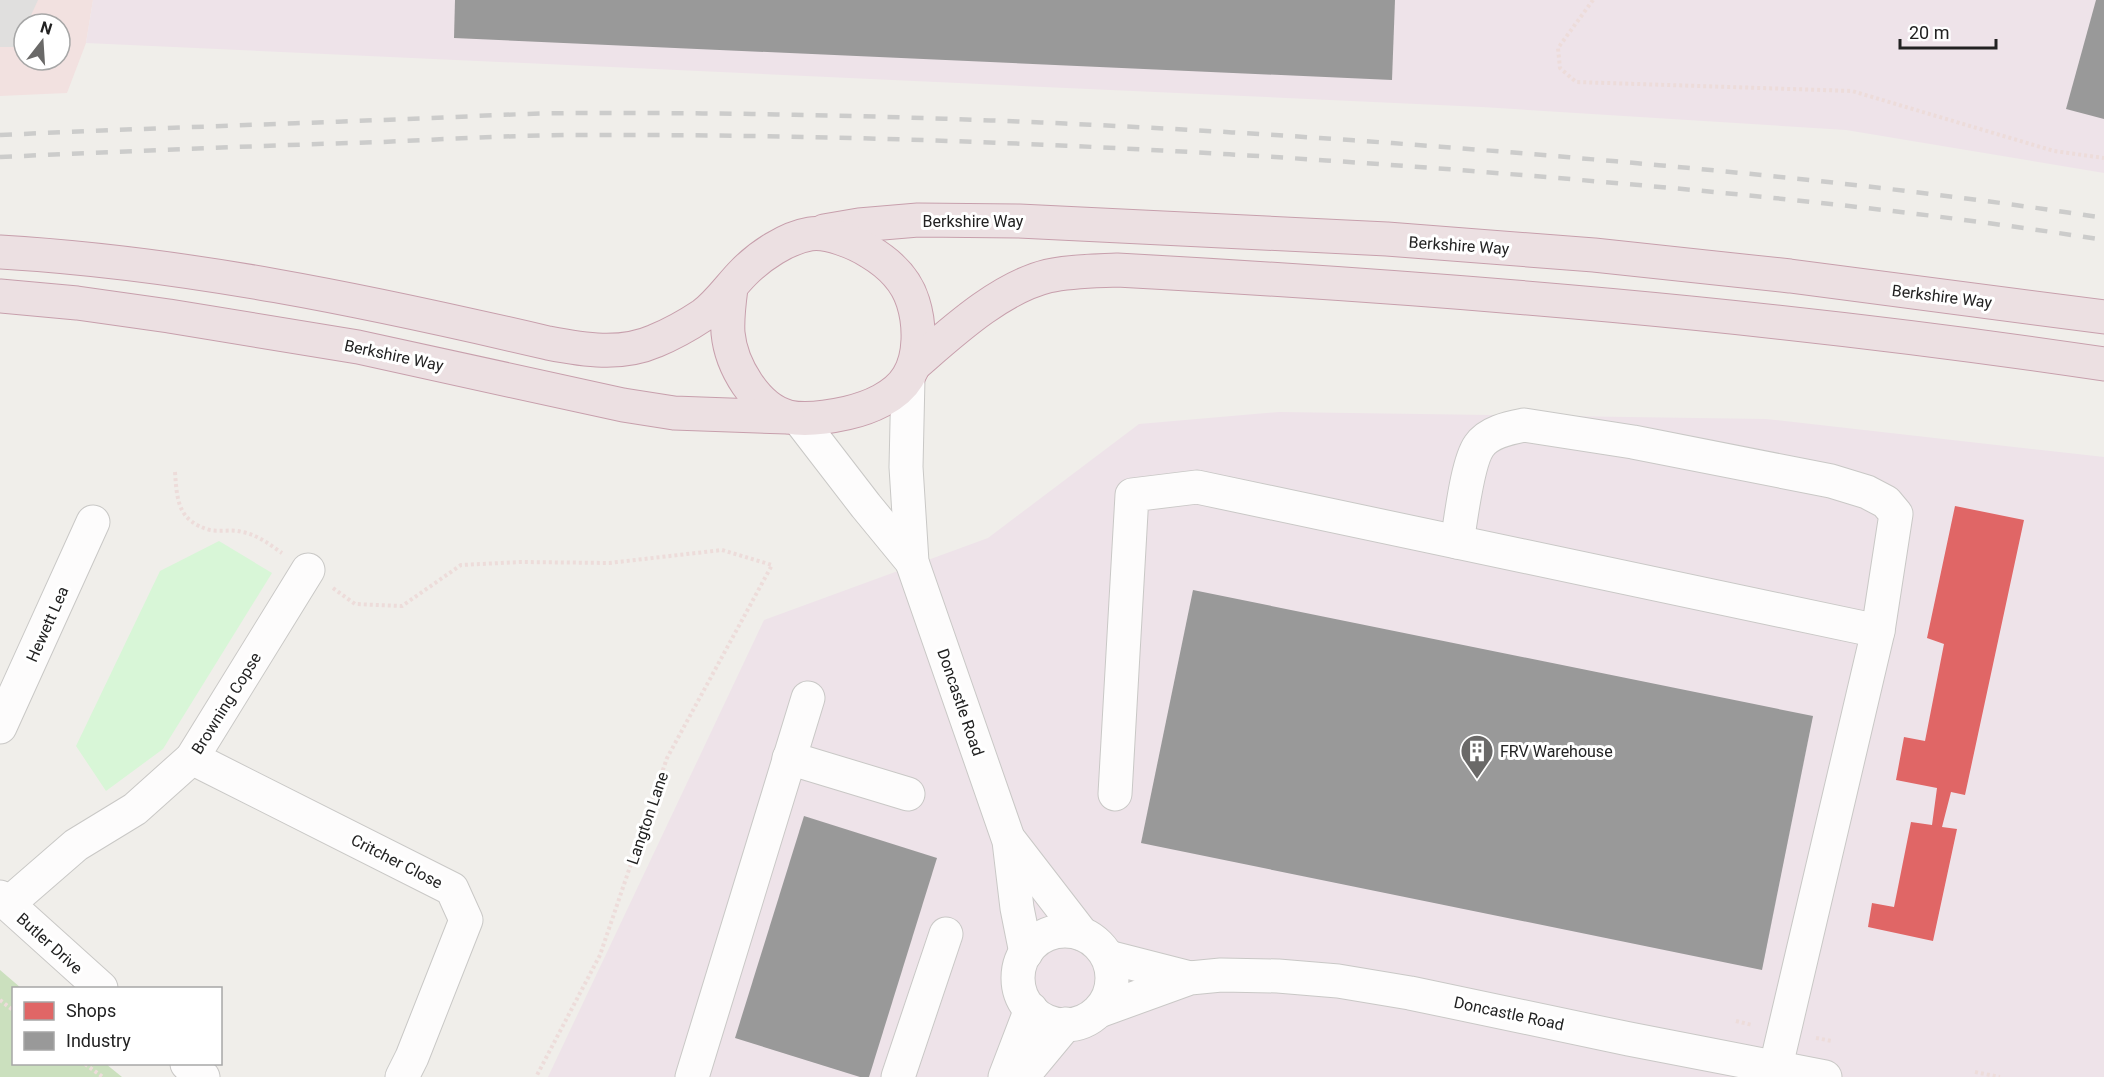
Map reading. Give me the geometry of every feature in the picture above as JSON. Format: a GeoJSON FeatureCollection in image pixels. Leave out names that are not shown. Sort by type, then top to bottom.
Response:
{"type":"FeatureCollection","features":[{"type":"Feature","properties":{"kind":"highway","name":"Berkshire Way"},"geometry":{"type":"LineString","coordinates":[[811,234],[859,225],[918,220],[1019,220],[1388,239],[1651,261],[1790,276],[2104,317]]}},
{"type":"Feature","properties":{"kind":"highway"},"geometry":{"type":"LineString","coordinates":[[0,252],[105,262],[325,293],[548,343],[579,349],[608,351],[633,348],[654,342],[678,330],[704,314],[731,288],[742,273],[772,250],[811,234],[840,238],[862,246],[893,269],[904,282],[917,315],[918,330],[911,371]]}},
{"type":"Feature","properties":{"kind":"highway"},"geometry":{"type":"LineString","coordinates":[[731,288],[729,341],[740,371],[758,398],[771,409],[793,418],[834,416],[882,401],[898,388],[911,371],[978,313],[1024,285],[1047,277],[1078,272],[1117,270],[1404,288],[1656,308],[1905,337],[2104,364]]}},
{"type":"Feature","properties":{"kind":"highway","name":"Berkshire Way"},"geometry":{"type":"LineString","coordinates":[[0,296],[158,314],[358,347],[611,403],[654,410],[704,415],[793,418]]}},
{"type":"Feature","properties":{"kind":"street","name":"Doncastle Road"},"geometry":{"type":"LineString","coordinates":[[911,371],[906,467],[912,562],[1010,841],[1017,908],[1026,953]]}},
{"type":"Feature","properties":{"kind":"street","name":"Doncastle Road"},"geometry":{"type":"LineString","coordinates":[[793,418],[912,562]]}},
{"type":"Feature","properties":{"kind":"street"},"geometry":{"type":"LineString","coordinates":[[1457,542],[1471,466],[1479,446],[1490,436],[1506,428],[1524,425],[1633,442],[1831,481],[1867,492],[1886,502],[1896,514],[1878,631],[1776,1066]]}},
{"type":"Feature","properties":{"kind":"street"},"geometry":{"type":"LineString","coordinates":[[1115,794],[1132,495],[1197,487],[1878,631]]}},
{"type":"Feature","properties":{"kind":"street","name":"Hewett Lea"},"geometry":{"type":"LineString","coordinates":[[0,727],[93,522]]}},
{"type":"Feature","properties":{"kind":"street","name":"Browning Copse"},"geometry":{"type":"LineString","coordinates":[[4,901],[76,845],[135,809],[192,758],[308,570]]}},
{"type":"Feature","properties":{"kind":"street"},"geometry":{"type":"LineString","coordinates":[[692,1077],[808,698]]}},
{"type":"Feature","properties":{"kind":"street","name":"Critcher Close"},"geometry":{"type":"LineString","coordinates":[[192,758],[452,889],[466,920],[412,1058],[402,1077]]}},
{"type":"Feature","properties":{"kind":"street"},"geometry":{"type":"LineString","coordinates":[[789,758],[908,794]]}},
{"type":"Feature","properties":{"kind":"street","name":"Doncastle Road"},"geometry":{"type":"LineString","coordinates":[[1010,841],[1082,934]]}},
{"type":"Feature","properties":{"kind":"street","name":"Butler Drive"},"geometry":{"type":"LineString","coordinates":[[4,901],[99,987]]}},
{"type":"Feature","properties":{"kind":"street"},"geometry":{"type":"LineString","coordinates":[[1066,931],[1093,939],[1108,957],[1112,971],[1112,986],[1099,1011],[1078,1023],[1053,1023],[1041,1018],[1022,996],[1018,982],[1020,966],[1026,953],[1036,941],[1050,933],[1066,931]]}},
{"type":"Feature","properties":{"kind":"street"},"geometry":{"type":"LineString","coordinates":[[898,1077],[946,934]]}},
{"type":"Feature","properties":{"kind":"street","name":"Doncastle Road"},"geometry":{"type":"LineString","coordinates":[[1108,957],[1190,978]]}},
{"type":"Feature","properties":{"kind":"street","name":"Doncastle Road"},"geometry":{"type":"LineString","coordinates":[[1099,1011],[1190,978],[1221,975],[1278,976],[1338,981],[1410,993],[1825,1077]]}},
{"type":"Feature","properties":{"kind":"street"},"geometry":{"type":"LineString","coordinates":[[1005,1077],[1031,1009]]}},
{"type":"Feature","properties":{"kind":"street"},"geometry":{"type":"LineString","coordinates":[[1022,1077],[1066,1024]]}},
{"type":"Feature","properties":{"kind":"street"},"geometry":{"type":"LineString","coordinates":[[188,1065],[202,1077]]}},
{"type":"Feature","properties":{"kind":"path"},"geometry":{"type":"LineString","coordinates":[[1593,0],[1558,48],[1560,68],[1576,82],[1852,91],[2054,151],[2104,158]]}},
{"type":"Feature","properties":{"kind":"path"},"geometry":{"type":"LineString","coordinates":[[175,472],[177,502],[188,520],[210,530],[240,531],[258,537],[308,570]]}},
{"type":"Feature","properties":{"kind":"path","name":"Langton Lane"},"geometry":{"type":"LineString","coordinates":[[308,570],[356,604],[402,606],[461,565],[521,562],[609,563],[722,550],[772,565],[668,758],[600,955],[536,1077]]}},
{"type":"Feature","properties":{"kind":"path"},"geometry":{"type":"LineString","coordinates":[[0,1000],[12,1009]]}},
{"type":"Feature","properties":{"kind":"path"},"geometry":{"type":"LineString","coordinates":[[86,1065],[103,1077]]}},
{"type":"Feature","properties":{"kind":"path"},"geometry":{"type":"LineString","coordinates":[[1975,1072],[2000,1077]]}},
{"type":"Feature","properties":{"kind":"shaded area"},"geometry":{"type":"Polygon","coordinates":[[[0,0],[93,0],[86,43],[67,93],[0,96],[0,0]]]}},
{"type":"Feature","properties":{"kind":"shaded area"},"geometry":{"type":"Polygon","coordinates":[[[0,0],[38,0],[32,12],[12,12],[12,47],[0,47],[0,0]]]}},
{"type":"Feature","properties":{"kind":"shaded area"},"geometry":{"type":"Polygon","coordinates":[[[93,0],[2104,0],[2104,173],[1846,130],[1482,107],[86,43],[93,0]]]}},
{"type":"Feature","properties":{"kind":"shaded area"},"geometry":{"type":"Polygon","coordinates":[[[1279,412],[1766,419],[2104,457],[2104,1077],[548,1077],[764,620],[988,538],[1139,424],[1279,412]]]}},
{"type":"Feature","properties":{"kind":"green space"},"geometry":{"type":"Polygon","coordinates":[[[219,541],[272,573],[163,749],[106,791],[76,746],[160,571],[219,541]]]}},
{"type":"Feature","properties":{"kind":"green space"},"geometry":{"type":"Polygon","coordinates":[[[0,970],[20,987],[12,987],[12,1065],[107,1065],[122,1077],[0,1077],[0,970]]]}},
{"type":"Feature","properties":{"kind":"building: Shops"},"geometry":{"type":"Polygon","coordinates":[[[1955,506],[2024,520],[1965,795],[1951,792],[1942,827],[1957,829],[1933,941],[1868,927],[1872,903],[1894,907],[1911,822],[1932,825],[1937,788],[1896,780],[1904,737],[1925,741],[1944,644],[1927,638],[1955,506]]]}},
{"type":"Feature","properties":{"kind":"building: Industry"},"geometry":{"type":"Polygon","coordinates":[[[455,0],[1395,0],[1392,80],[454,38],[455,0]]]}},
{"type":"Feature","properties":{"kind":"building: Industry"},"geometry":{"type":"Polygon","coordinates":[[[2096,0],[2104,0],[2104,119],[2066,109],[2096,0]]]}},
{"type":"Feature","properties":{"kind":"building: Industry","name":"FRV Warehouse"},"geometry":{"type":"Polygon","coordinates":[[[1193,590],[1813,716],[1762,970],[1141,843],[1193,590]]]}},
{"type":"Feature","properties":{"kind":"building: Industry"},"geometry":{"type":"Polygon","coordinates":[[[804,816],[937,858],[869,1077],[860,1077],[735,1038],[804,816]]]}},
{"type":"Feature","properties":{"kind":"railway"},"geometry":{"type":"LineString","coordinates":[[0,135],[558,113],[808,115],[1033,122],[1370,141],[1638,163],[1949,196],[2104,218]]}},
{"type":"Feature","properties":{"kind":"railway"},"geometry":{"type":"LineString","coordinates":[[0,157],[558,135],[805,137],[1027,144],[1361,163],[1630,184],[1868,208],[2104,240]]}},
{"type":"Feature","properties":{"kind":"place","name":"FRV Warehouse"},"geometry":{"type":"Point","coordinates":[1477,780]}}]}
